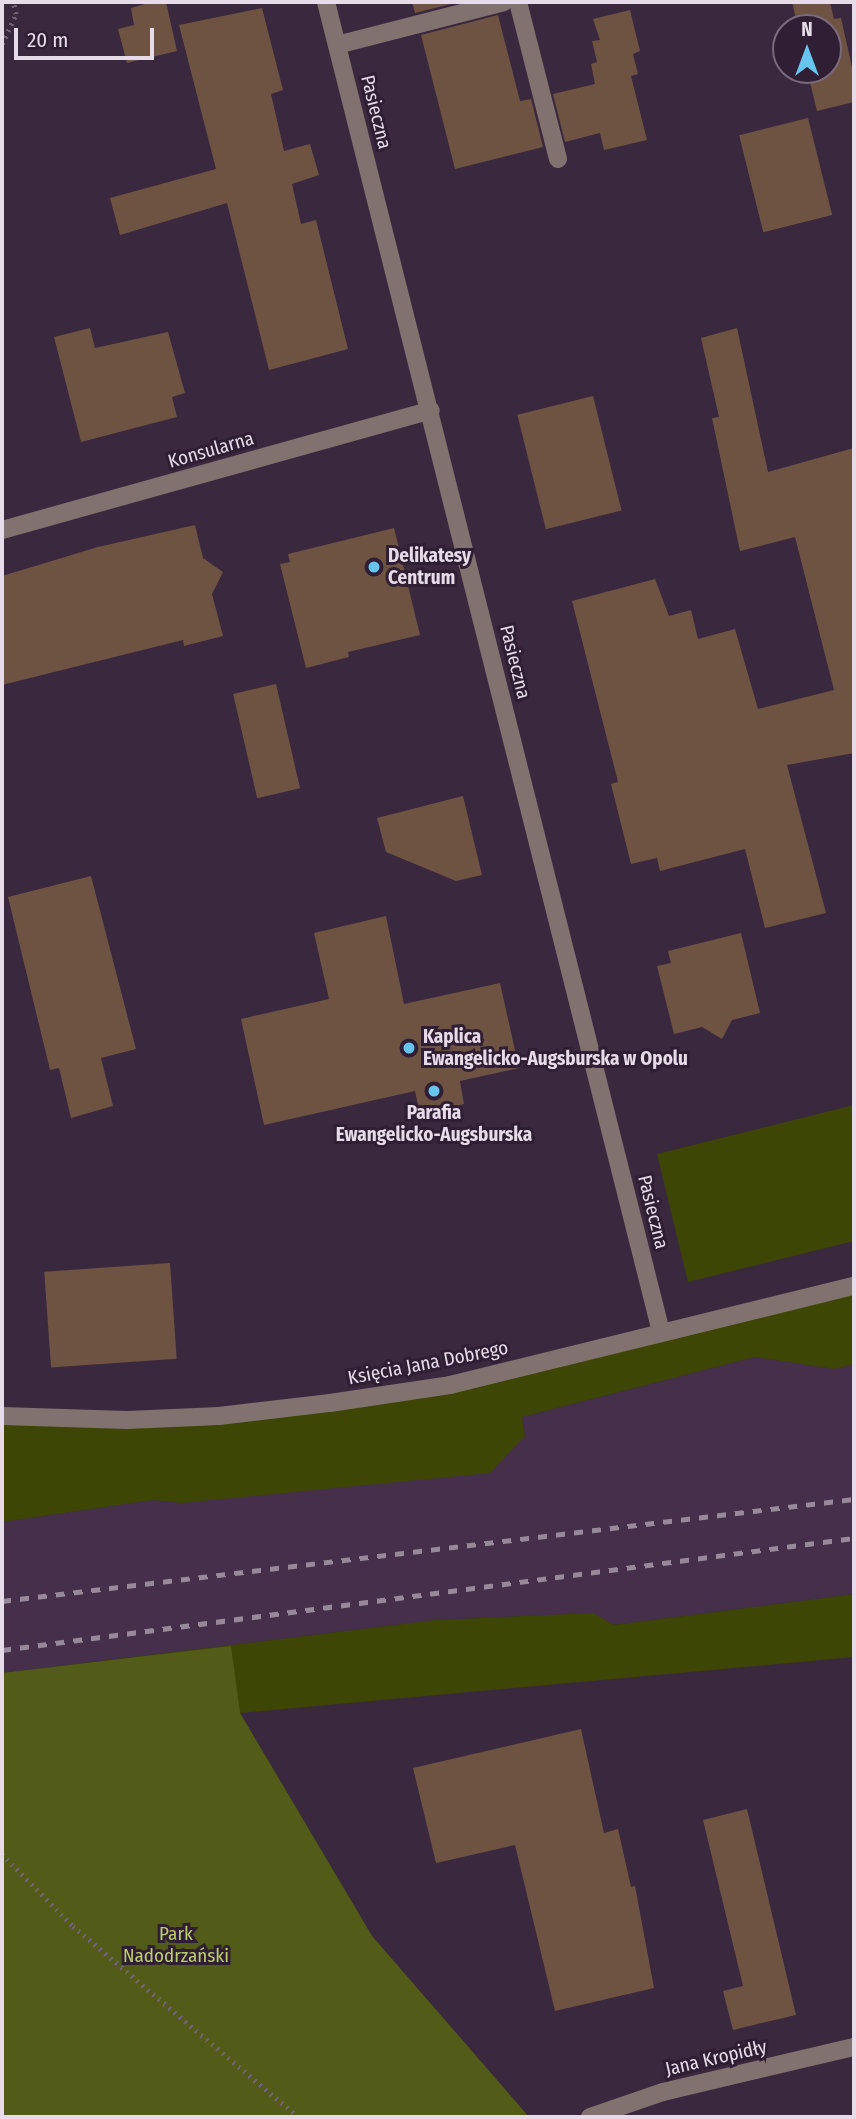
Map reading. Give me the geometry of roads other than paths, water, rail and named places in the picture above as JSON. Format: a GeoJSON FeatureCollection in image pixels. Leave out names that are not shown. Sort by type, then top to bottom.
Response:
{"type":"FeatureCollection","features":[{"type":"Feature","properties":{"kind":"street","name":"Pasieczna"},"geometry":{"type":"LineString","coordinates":[[326,2],[662,1332]]}},
{"type":"Feature","properties":{"kind":"street"},"geometry":{"type":"LineString","coordinates":[[337,45],[504,2]]}},
{"type":"Feature","properties":{"kind":"street"},"geometry":{"type":"LineString","coordinates":[[518,2],[558,159]]}},
{"type":"Feature","properties":{"kind":"street","name":"Konsularna"},"geometry":{"type":"LineString","coordinates":[[2,530],[431,410]]}},
{"type":"Feature","properties":{"kind":"street","name":"Księcia Jana Dobrego"},"geometry":{"type":"LineString","coordinates":[[2,1416],[127,1420],[219,1416],[450,1385],[854,1286]]}},
{"type":"Feature","properties":{"kind":"street","name":"Jana Kropidły"},"geometry":{"type":"LineString","coordinates":[[590,2117],[663,2092],[854,2047]]}},
{"type":"Feature","properties":{"kind":"railway"},"geometry":{"type":"LineString","coordinates":[[2,1601],[854,1499]]}},
{"type":"Feature","properties":{"kind":"railway"},"geometry":{"type":"LineString","coordinates":[[2,1650],[854,1538]]}},
{"type":"Feature","properties":{"kind":"place","name":"Delikatesy Centrum"},"geometry":{"type":"Point","coordinates":[374,567]}},
{"type":"Feature","properties":{"kind":"place","name":"Kaplica Ewangelicko-Augsburska w Opolu"},"geometry":{"type":"Point","coordinates":[409,1048]}},
{"type":"Feature","properties":{"kind":"place","name":"Parafia Ewangelicko-Augsburska"},"geometry":{"type":"Point","coordinates":[434,1091]}},
{"type":"Feature","properties":{"kind":"park label","name":"Park Nadodrzański"},"geometry":{"type":"Point","coordinates":[176,1945]}}]}
